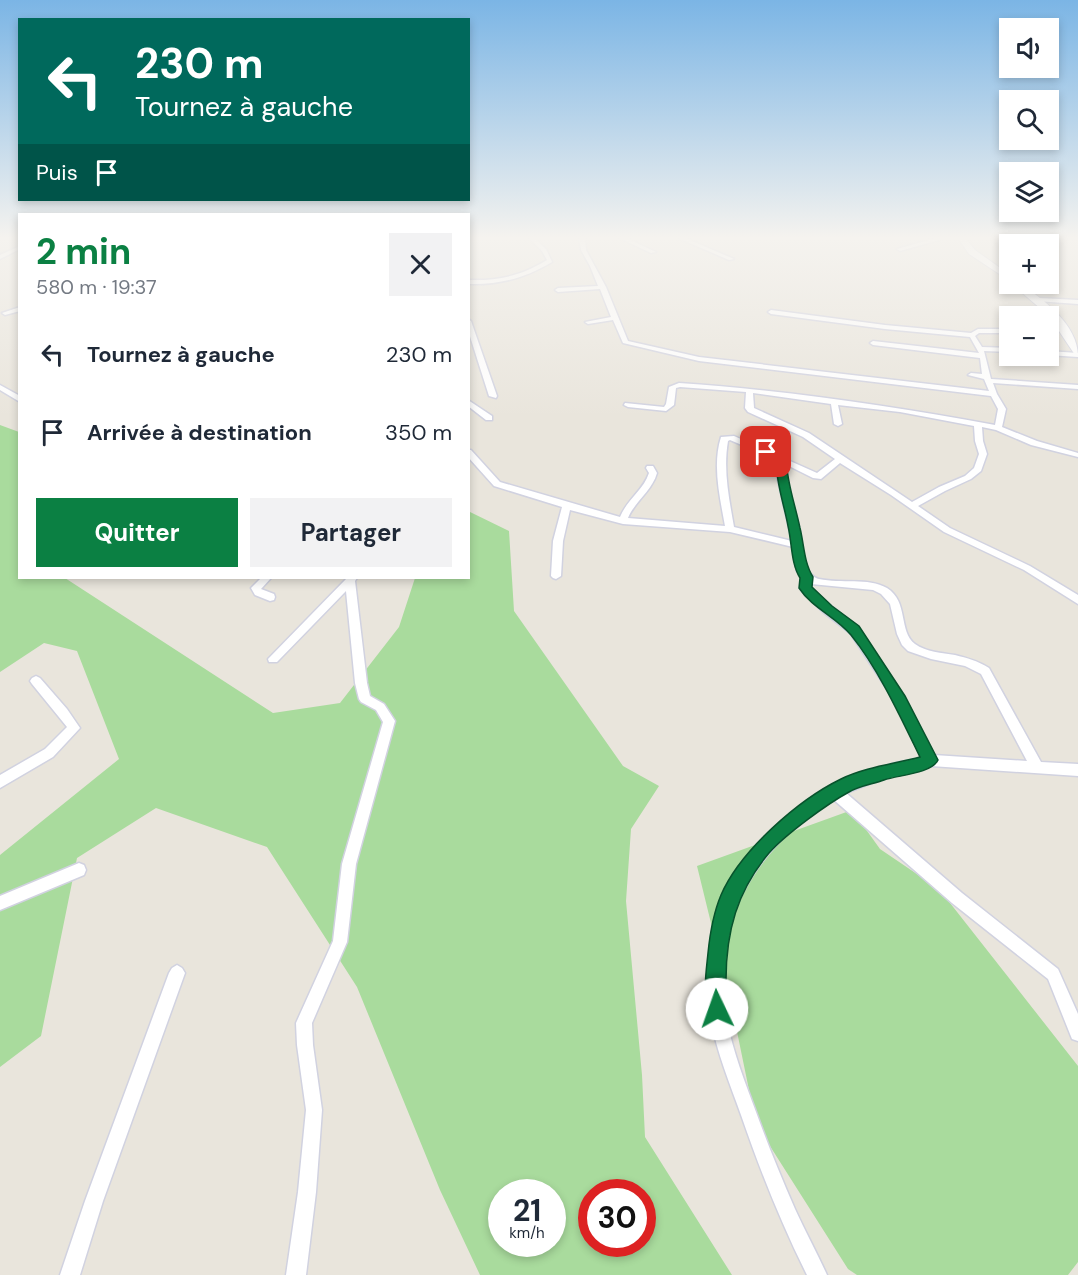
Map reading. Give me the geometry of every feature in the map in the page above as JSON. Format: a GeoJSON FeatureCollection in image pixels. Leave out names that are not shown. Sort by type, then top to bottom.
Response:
{"type":"FeatureCollection","features":[{"type":"Feature","properties":{"kind":"street"},"geometry":{"type":"LineString","coordinates":[[607,298],[625,342],[674,355],[993,394]]}},
{"type":"Feature","properties":{"kind":"street"},"geometry":{"type":"LineString","coordinates":[[1035,298],[1065,328],[1078,354],[1059,353]]}},
{"type":"Feature","properties":{"kind":"street"},"geometry":{"type":"LineString","coordinates":[[1039,300],[1078,302]]}},
{"type":"Feature","properties":{"kind":"street"},"geometry":{"type":"LineString","coordinates":[[5,313],[18,310]]}},
{"type":"Feature","properties":{"kind":"street"},"geometry":{"type":"LineString","coordinates":[[771,312],[885,327],[972,335],[978,331],[999,331]]}},
{"type":"Feature","properties":{"kind":"street"},"geometry":{"type":"LineString","coordinates":[[588,322],[614,318]]}},
{"type":"Feature","properties":{"kind":"street"},"geometry":{"type":"LineString","coordinates":[[470,327],[493,396]]}},
{"type":"Feature","properties":{"kind":"street"},"geometry":{"type":"LineString","coordinates":[[1059,328],[1065,328]]}},
{"type":"Feature","properties":{"kind":"street"},"geometry":{"type":"LineString","coordinates":[[972,335],[982,352],[987,379],[1002,409],[998,428]]}},
{"type":"Feature","properties":{"kind":"street"},"geometry":{"type":"LineString","coordinates":[[873,343],[982,352],[999,351]]}},
{"type":"Feature","properties":{"kind":"street"},"geometry":{"type":"LineString","coordinates":[[470,350],[477,349]]}},
{"type":"Feature","properties":{"kind":"street"},"geometry":{"type":"LineString","coordinates":[[971,375],[987,379],[1078,387]]}},
{"type":"Feature","properties":{"kind":"street"},"geometry":{"type":"LineString","coordinates":[[628,405],[666,409],[670,405],[673,387],[679,385],[717,390],[750,390],[978,423],[998,428],[1034,443],[1078,455]]}},
{"type":"Feature","properties":{"kind":"street"},"geometry":{"type":"LineString","coordinates":[[0,387],[18,399]]}},
{"type":"Feature","properties":{"kind":"street"},"geometry":{"type":"LineString","coordinates":[[750,390],[749,408],[752,410],[806,435],[947,530],[1027,568],[1078,600]]}},
{"type":"Feature","properties":{"kind":"street"},"geometry":{"type":"LineString","coordinates":[[834,402],[838,424]]}},
{"type":"Feature","properties":{"kind":"street"},"geometry":{"type":"LineString","coordinates":[[470,403],[489,417]]}},
{"type":"Feature","properties":{"kind":"street"},"geometry":{"type":"LineString","coordinates":[[913,505],[945,487],[965,481],[975,472],[983,454],[978,441],[978,423]]}},
{"type":"Feature","properties":{"kind":"street"},"geometry":{"type":"LineString","coordinates":[[730,529],[722,482],[721,453],[724,440],[731,438],[816,476],[821,476],[840,459]]}},
{"type":"Feature","properties":{"kind":"street"},"geometry":{"type":"LineString","coordinates":[[470,454],[497,484],[567,506],[623,521],[730,529],[798,544]]}},
{"type":"Feature","properties":{"kind":"street"},"geometry":{"type":"LineString","coordinates":[[781,459],[781,476],[798,544],[802,571],[814,582],[875,587],[885,590],[891,597],[899,616],[906,642],[914,649],[978,665],[985,671],[1036,767]]}},
{"type":"Feature","properties":{"kind":"street"},"geometry":{"type":"LineString","coordinates":[[623,521],[629,506],[650,483],[653,473],[650,468]]}},
{"type":"Feature","properties":{"kind":"street"},"geometry":{"type":"LineString","coordinates":[[556,576],[558,541],[567,506]]}},
{"type":"Feature","properties":{"kind":"street"},"geometry":{"type":"LineString","coordinates":[[807,577],[805,588],[827,609],[855,630],[900,700],[930,760]]}},
{"type":"Feature","properties":{"kind":"street"},"geometry":{"type":"LineString","coordinates":[[265,579],[256,588],[258,592],[270,597]]}},
{"type":"Feature","properties":{"kind":"street"},"geometry":{"type":"LineString","coordinates":[[273,659],[351,579]]}},
{"type":"Feature","properties":{"kind":"street"},"geometry":{"type":"LineString","coordinates":[[296,1275],[307,1192],[314,1110],[304,1023],[340,942],[349,864],[389,721],[380,707],[365,699],[361,683],[351,579]]}},
{"type":"Feature","properties":{"kind":"street"},"geometry":{"type":"LineString","coordinates":[[0,782],[49,753],[74,728],[36,681]]}},
{"type":"Feature","properties":{"kind":"street"},"geometry":{"type":"LineString","coordinates":[[817,1275],[766,1163],[730,1063],[717,1009],[716,981],[720,928],[729,898],[744,873],[776,835],[846,785],[902,767],[921,765],[930,760],[1078,770]]}},
{"type":"Feature","properties":{"kind":"street"},"geometry":{"type":"LineString","coordinates":[[835,792],[957,898],[1053,974],[1078,1033]]}},
{"type":"Feature","properties":{"kind":"street"},"geometry":{"type":"LineString","coordinates":[[0,903],[79,870]]}},
{"type":"Feature","properties":{"kind":"street"},"geometry":{"type":"LineString","coordinates":[[70,1275],[94,1201],[177,973]]}},
{"type":"Feature","properties":{"kind":"green space"},"geometry":{"type":"Polygon","coordinates":[[[0,425],[18,432],[18,579],[67,579],[273,713],[340,703],[399,627],[415,579],[470,579],[470,512],[509,531],[514,611],[623,766],[659,786],[631,829],[626,901],[642,1075],[645,1137],[732,1275],[480,1275],[440,1190],[357,987],[267,847],[156,808],[77,858],[41,1036],[0,1067],[0,855],[119,759],[77,651],[44,643],[0,672],[0,425]]]}},
{"type":"Feature","properties":{"kind":"green space"},"geometry":{"type":"Polygon","coordinates":[[[852,810],[880,849],[939,889],[1078,1066],[1078,1262],[1068,1275],[857,1275],[848,1269],[756,1124],[734,1017],[697,866],[852,810]]]}},
{"type":"Feature","properties":{"kind":"route"},"geometry":{"type":"LineString","coordinates":[[717,1009],[716,981],[720,928],[729,898],[763,847],[812,806],[846,785],[902,767],[921,765],[930,760],[900,700],[855,630],[827,609],[805,588],[807,577],[802,571],[795,528],[781,476],[781,459],[766,452]]}}]}
